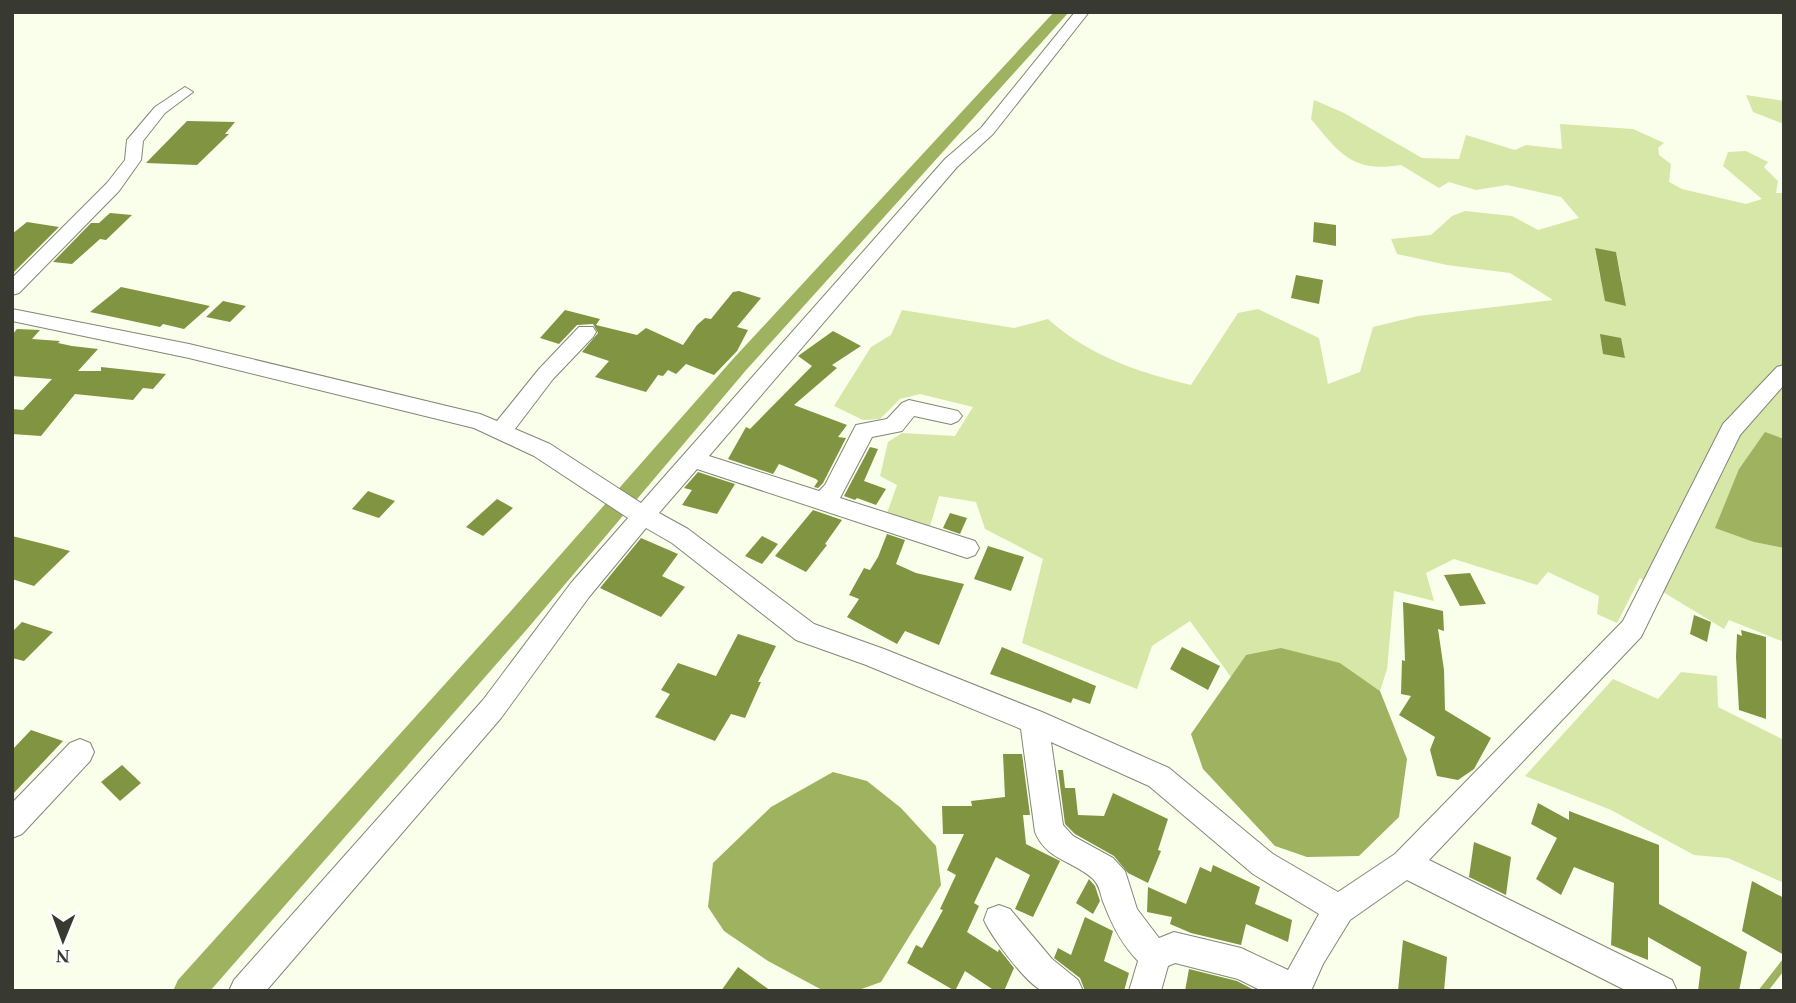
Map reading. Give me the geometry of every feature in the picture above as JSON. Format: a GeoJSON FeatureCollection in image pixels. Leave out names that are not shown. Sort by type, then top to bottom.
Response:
{"type":"FeatureCollection","features":[{"type":"Feature","properties":{"kind":"street"},"geometry":{"type":"LineString","coordinates":[[245,991],[492,709],[637,512],[695,458],[951,163],[987,131],[1082,12]]}},
{"type":"Feature","properties":{"kind":"street"},"geometry":{"type":"LineString","coordinates":[[12,289],[113,187],[133,160],[135,140],[160,110],[185,92]]}},
{"type":"Feature","properties":{"kind":"street"},"geometry":{"type":"LineString","coordinates":[[12,315],[339,386],[480,422],[501,431],[542,450],[637,512],[680,536],[805,632],[875,657],[1033,721],[1160,777],[1264,864],[1339,909]]}},
{"type":"Feature","properties":{"kind":"street"},"geometry":{"type":"LineString","coordinates":[[501,431],[546,374],[586,332]]}},
{"type":"Feature","properties":{"kind":"street"},"geometry":{"type":"LineString","coordinates":[[1145,991],[1155,956],[1174,947],[1241,964],[1295,990],[1312,953],[1339,909],[1405,864],[1633,629],[1731,430],[1784,372]]}},
{"type":"Feature","properties":{"kind":"street"},"geometry":{"type":"LineString","coordinates":[[823,501],[833,491],[864,431],[894,425],[909,408],[951,416]]}},
{"type":"Feature","properties":{"kind":"street"},"geometry":{"type":"LineString","coordinates":[[695,458],[707,465],[967,548]]}},
{"type":"Feature","properties":{"kind":"street"},"geometry":{"type":"LineString","coordinates":[[1033,721],[1049,832],[1063,846],[1103,868],[1114,882],[1117,900],[1126,920],[1140,942],[1155,956]]}},
{"type":"Feature","properties":{"kind":"street"},"geometry":{"type":"LineString","coordinates":[[12,824],[80,752]]}},
{"type":"Feature","properties":{"kind":"street"},"geometry":{"type":"LineString","coordinates":[[1405,864],[1661,991]]}},
{"type":"Feature","properties":{"kind":"street"},"geometry":{"type":"LineString","coordinates":[[999,920],[1041,970],[1067,991]]}},
{"type":"Feature","properties":{"kind":"shaded area"},"geometry":{"type":"Polygon","coordinates":[[[1746,95],[1784,101],[1784,124],[1753,112],[1746,95]]]}},
{"type":"Feature","properties":{"kind":"shaded area"},"geometry":{"type":"Polygon","coordinates":[[[1314,100],[1344,113],[1422,158],[1459,159],[1466,135],[1515,150],[1526,145],[1562,149],[1560,124],[1633,129],[1664,143],[1658,148],[1659,155],[1671,164],[1669,182],[1682,189],[1746,204],[1762,199],[1723,166],[1728,152],[1746,151],[1768,162],[1764,167],[1778,181],[1776,193],[1784,193],[1784,439],[1765,433],[1739,469],[1754,542],[1784,548],[1784,642],[1729,620],[1724,629],[1640,578],[1617,623],[1597,614],[1599,596],[1548,572],[1537,585],[1454,559],[1426,573],[1434,601],[1394,591],[1387,669],[1380,691],[1340,663],[1246,655],[1231,677],[1190,621],[1152,646],[1137,689],[1022,643],[1043,559],[985,529],[976,502],[939,496],[930,526],[887,513],[897,485],[880,476],[888,442],[902,433],[955,436],[973,407],[920,394],[900,399],[880,419],[863,420],[834,406],[871,347],[891,335],[902,310],[1014,328],[1048,319],[1097,353],[1152,374],[1191,385],[1238,313],[1258,309],[1319,338],[1328,384],[1360,372],[1373,327],[1418,316],[1553,300],[1510,273],[1447,265],[1397,254],[1391,239],[1431,235],[1452,216],[1465,211],[1512,216],[1538,230],[1579,218],[1561,197],[1507,185],[1476,190],[1449,182],[1439,188],[1401,165],[1371,166],[1349,158],[1311,119],[1314,100]],[[1595,249],[1600,277],[1622,281],[1616,252],[1595,249]]]}},
{"type":"Feature","properties":{"kind":"shaded area"},"geometry":{"type":"Polygon","coordinates":[[[1765,432],[1784,439],[1784,548],[1754,542],[1715,528],[1739,469],[1765,432]]]}},
{"type":"Feature","properties":{"kind":"shaded area"},"geometry":{"type":"Polygon","coordinates":[[[1281,648],[1340,663],[1380,691],[1407,759],[1399,817],[1359,856],[1307,857],[1275,846],[1203,769],[1191,734],[1246,655],[1281,648]]]}},
{"type":"Feature","properties":{"kind":"shaded area"},"geometry":{"type":"Polygon","coordinates":[[[1681,672],[1717,676],[1718,707],[1784,740],[1784,883],[1728,858],[1694,855],[1611,810],[1525,776],[1613,679],[1658,699],[1681,672]]]}},
{"type":"Feature","properties":{"kind":"shaded area"},"geometry":{"type":"Polygon","coordinates":[[[833,772],[867,781],[901,808],[936,846],[941,885],[881,982],[856,991],[824,991],[768,961],[724,931],[708,907],[713,863],[771,807],[833,772]]]}},
{"type":"Feature","properties":{"kind":"building"},"geometry":{"type":"Polygon","coordinates":[[[187,121],[235,122],[225,134],[229,134],[197,165],[146,163],[187,121]]]}},
{"type":"Feature","properties":{"kind":"building"},"geometry":{"type":"Polygon","coordinates":[[[110,213],[132,215],[106,240],[100,239],[72,264],[53,262],[91,223],[99,223],[110,213]]]}},
{"type":"Feature","properties":{"kind":"building"},"geometry":{"type":"Polygon","coordinates":[[[27,222],[59,227],[12,274],[12,234],[27,222]]]}},
{"type":"Feature","properties":{"kind":"building"},"geometry":{"type":"Polygon","coordinates":[[[1314,222],[1336,225],[1336,246],[1313,242],[1314,222]]]}},
{"type":"Feature","properties":{"kind":"building"},"geometry":{"type":"Polygon","coordinates":[[[1595,248],[1616,252],[1626,306],[1605,301],[1595,248]]]}},
{"type":"Feature","properties":{"kind":"building"},"geometry":{"type":"Polygon","coordinates":[[[1296,275],[1323,280],[1319,304],[1291,298],[1296,275]]]}},
{"type":"Feature","properties":{"kind":"building"},"geometry":{"type":"Polygon","coordinates":[[[121,287],[210,306],[184,329],[163,324],[160,327],[90,312],[121,287]]]}},
{"type":"Feature","properties":{"kind":"building"},"geometry":{"type":"Polygon","coordinates":[[[739,291],[761,298],[737,327],[748,330],[737,351],[714,375],[686,364],[676,374],[668,370],[663,376],[658,375],[646,392],[595,377],[609,361],[582,352],[598,333],[593,324],[577,325],[559,344],[540,338],[565,310],[600,319],[596,325],[637,335],[646,328],[683,345],[697,325],[705,318],[711,319],[733,292],[739,291]]]}},
{"type":"Feature","properties":{"kind":"building"},"geometry":{"type":"Polygon","coordinates":[[[223,301],[246,306],[230,322],[206,317],[223,301]]]}},
{"type":"Feature","properties":{"kind":"building"},"geometry":{"type":"Polygon","coordinates":[[[17,329],[40,330],[32,339],[60,341],[58,343],[98,349],[78,371],[101,371],[101,367],[166,374],[153,389],[143,388],[133,400],[75,394],[41,436],[12,434],[12,409],[23,410],[52,379],[12,376],[12,335],[17,329]]]}},
{"type":"Feature","properties":{"kind":"building"},"geometry":{"type":"Polygon","coordinates":[[[833,331],[861,346],[832,365],[837,368],[794,405],[847,425],[838,437],[846,438],[823,483],[818,488],[814,487],[818,481],[816,479],[779,464],[773,474],[728,459],[746,427],[750,429],[812,366],[798,356],[833,331]]]}},
{"type":"Feature","properties":{"kind":"building"},"geometry":{"type":"Polygon","coordinates":[[[1600,334],[1621,338],[1625,358],[1603,354],[1600,334]]]}},
{"type":"Feature","properties":{"kind":"building"},"geometry":{"type":"Polygon","coordinates":[[[870,447],[878,449],[864,481],[886,489],[876,505],[844,496],[870,447]]]}},
{"type":"Feature","properties":{"kind":"building"},"geometry":{"type":"Polygon","coordinates":[[[698,472],[735,484],[717,514],[682,505],[692,490],[684,488],[698,472]]]}},
{"type":"Feature","properties":{"kind":"building"},"geometry":{"type":"Polygon","coordinates":[[[368,491],[395,501],[379,518],[352,509],[368,491]]]}},
{"type":"Feature","properties":{"kind":"building"},"geometry":{"type":"Polygon","coordinates":[[[497,499],[513,508],[483,536],[466,527],[497,499]]]}},
{"type":"Feature","properties":{"kind":"building"},"geometry":{"type":"Polygon","coordinates":[[[813,510],[842,520],[806,572],[775,556],[813,510]]]}},
{"type":"Feature","properties":{"kind":"building"},"geometry":{"type":"Polygon","coordinates":[[[950,513],[967,518],[960,534],[943,528],[950,513]]]}},
{"type":"Feature","properties":{"kind":"building"},"geometry":{"type":"Polygon","coordinates":[[[887,534],[905,540],[896,564],[916,573],[964,584],[939,645],[905,631],[897,644],[847,617],[859,599],[849,595],[864,568],[870,570],[887,534]]]}},
{"type":"Feature","properties":{"kind":"building"},"geometry":{"type":"Polygon","coordinates":[[[12,536],[70,551],[34,586],[12,579],[12,536]]]}},
{"type":"Feature","properties":{"kind":"building"},"geometry":{"type":"Polygon","coordinates":[[[762,536],[778,544],[762,564],[745,556],[762,536]]]}},
{"type":"Feature","properties":{"kind":"building"},"geometry":{"type":"Polygon","coordinates":[[[641,538],[678,554],[662,576],[685,587],[661,617],[600,588],[641,538]]]}},
{"type":"Feature","properties":{"kind":"building"},"geometry":{"type":"Polygon","coordinates":[[[988,546],[1024,557],[1011,591],[974,579],[988,546]]]}},
{"type":"Feature","properties":{"kind":"building"},"geometry":{"type":"Polygon","coordinates":[[[1470,573],[1486,604],[1460,606],[1444,575],[1470,573]]]}},
{"type":"Feature","properties":{"kind":"building"},"geometry":{"type":"Polygon","coordinates":[[[1403,602],[1443,611],[1444,631],[1438,629],[1444,670],[1445,710],[1491,738],[1474,769],[1458,780],[1437,776],[1430,750],[1435,737],[1399,715],[1411,696],[1401,694],[1402,660],[1405,661],[1403,602]]]}},
{"type":"Feature","properties":{"kind":"building"},"geometry":{"type":"Polygon","coordinates":[[[1694,615],[1711,622],[1707,642],[1690,634],[1694,615]]]}},
{"type":"Feature","properties":{"kind":"building"},"geometry":{"type":"Polygon","coordinates":[[[22,622],[53,632],[24,661],[12,658],[12,632],[22,622]]]}},
{"type":"Feature","properties":{"kind":"building"},"geometry":{"type":"Polygon","coordinates":[[[1741,630],[1766,637],[1766,719],[1739,710],[1736,657],[1737,634],[1742,636],[1741,630]]]}},
{"type":"Feature","properties":{"kind":"building"},"geometry":{"type":"Polygon","coordinates":[[[738,634],[776,646],[758,682],[761,682],[745,718],[731,714],[715,741],[655,717],[670,694],[661,690],[678,663],[716,676],[738,634]]]}},
{"type":"Feature","properties":{"kind":"building"},"geometry":{"type":"Polygon","coordinates":[[[1002,647],[1096,686],[1090,704],[1073,698],[1071,703],[990,674],[1002,647]]]}},
{"type":"Feature","properties":{"kind":"building"},"geometry":{"type":"Polygon","coordinates":[[[1182,647],[1220,666],[1208,690],[1170,669],[1182,647]]]}},
{"type":"Feature","properties":{"kind":"building"},"geometry":{"type":"Polygon","coordinates":[[[31,730],[63,741],[12,795],[12,750],[31,730]]]}},
{"type":"Feature","properties":{"kind":"building"},"geometry":{"type":"Polygon","coordinates":[[[1003,754],[1022,754],[1030,815],[1023,815],[1026,844],[1060,861],[1033,917],[1015,909],[1030,875],[996,857],[974,903],[979,906],[967,932],[998,952],[999,949],[1014,968],[1004,991],[995,991],[965,971],[955,991],[907,963],[916,945],[922,948],[943,910],[940,909],[956,875],[947,870],[964,834],[943,834],[942,806],[972,806],[971,801],[1005,797],[1003,754]]]}},
{"type":"Feature","properties":{"kind":"building"},"geometry":{"type":"Polygon","coordinates":[[[122,765],[141,783],[120,801],[101,782],[122,765]]]}},
{"type":"Feature","properties":{"kind":"building"},"geometry":{"type":"Polygon","coordinates":[[[1058,770],[1063,770],[1065,788],[1075,788],[1078,815],[1104,816],[1113,793],[1168,819],[1158,850],[1161,851],[1148,883],[1128,873],[1114,856],[1075,834],[1065,824],[1058,770]]]}},
{"type":"Feature","properties":{"kind":"building"},"geometry":{"type":"Polygon","coordinates":[[[1538,803],[1569,820],[1569,811],[1659,845],[1659,904],[1747,952],[1739,991],[1698,991],[1701,967],[1648,937],[1648,960],[1611,945],[1614,883],[1574,867],[1561,895],[1536,879],[1557,838],[1531,824],[1538,803]]]}},
{"type":"Feature","properties":{"kind":"building"},"geometry":{"type":"Polygon","coordinates":[[[1474,842],[1511,857],[1506,895],[1469,877],[1474,842]]]}},
{"type":"Feature","properties":{"kind":"building"},"geometry":{"type":"Polygon","coordinates":[[[1213,865],[1260,887],[1255,904],[1292,920],[1288,942],[1246,924],[1241,945],[1191,933],[1170,924],[1172,917],[1147,912],[1148,887],[1186,904],[1200,867],[1211,872],[1213,865]]]}},
{"type":"Feature","properties":{"kind":"building"},"geometry":{"type":"Polygon","coordinates":[[[1089,879],[1095,886],[1100,901],[1093,914],[1076,903],[1089,879]]]}},
{"type":"Feature","properties":{"kind":"building"},"geometry":{"type":"Polygon","coordinates":[[[1752,881],[1784,898],[1784,955],[1742,931],[1752,881]]]}},
{"type":"Feature","properties":{"kind":"building"},"geometry":{"type":"Polygon","coordinates":[[[1085,917],[1113,931],[1104,961],[1129,973],[1124,991],[1085,991],[1080,978],[1054,958],[1058,948],[1071,955],[1085,917]]]}},
{"type":"Feature","properties":{"kind":"building"},"geometry":{"type":"Polygon","coordinates":[[[1403,940],[1447,957],[1444,991],[1398,991],[1403,940]]]}},
{"type":"Feature","properties":{"kind":"building"},"geometry":{"type":"Polygon","coordinates":[[[738,967],[771,991],[721,991],[738,967]]]}},
{"type":"Feature","properties":{"kind":"building"},"geometry":{"type":"Polygon","coordinates":[[[1189,969],[1237,981],[1256,991],[1185,991],[1189,969]]]}},
{"type":"Feature","properties":{"kind":"waterway"},"geometry":{"type":"LineString","coordinates":[[189,991],[519,620],[740,364],[1062,12]]}},
{"type":"Feature","properties":{"kind":"waterway"},"geometry":{"type":"LineString","coordinates":[[1763,991],[1784,964]]}}]}
